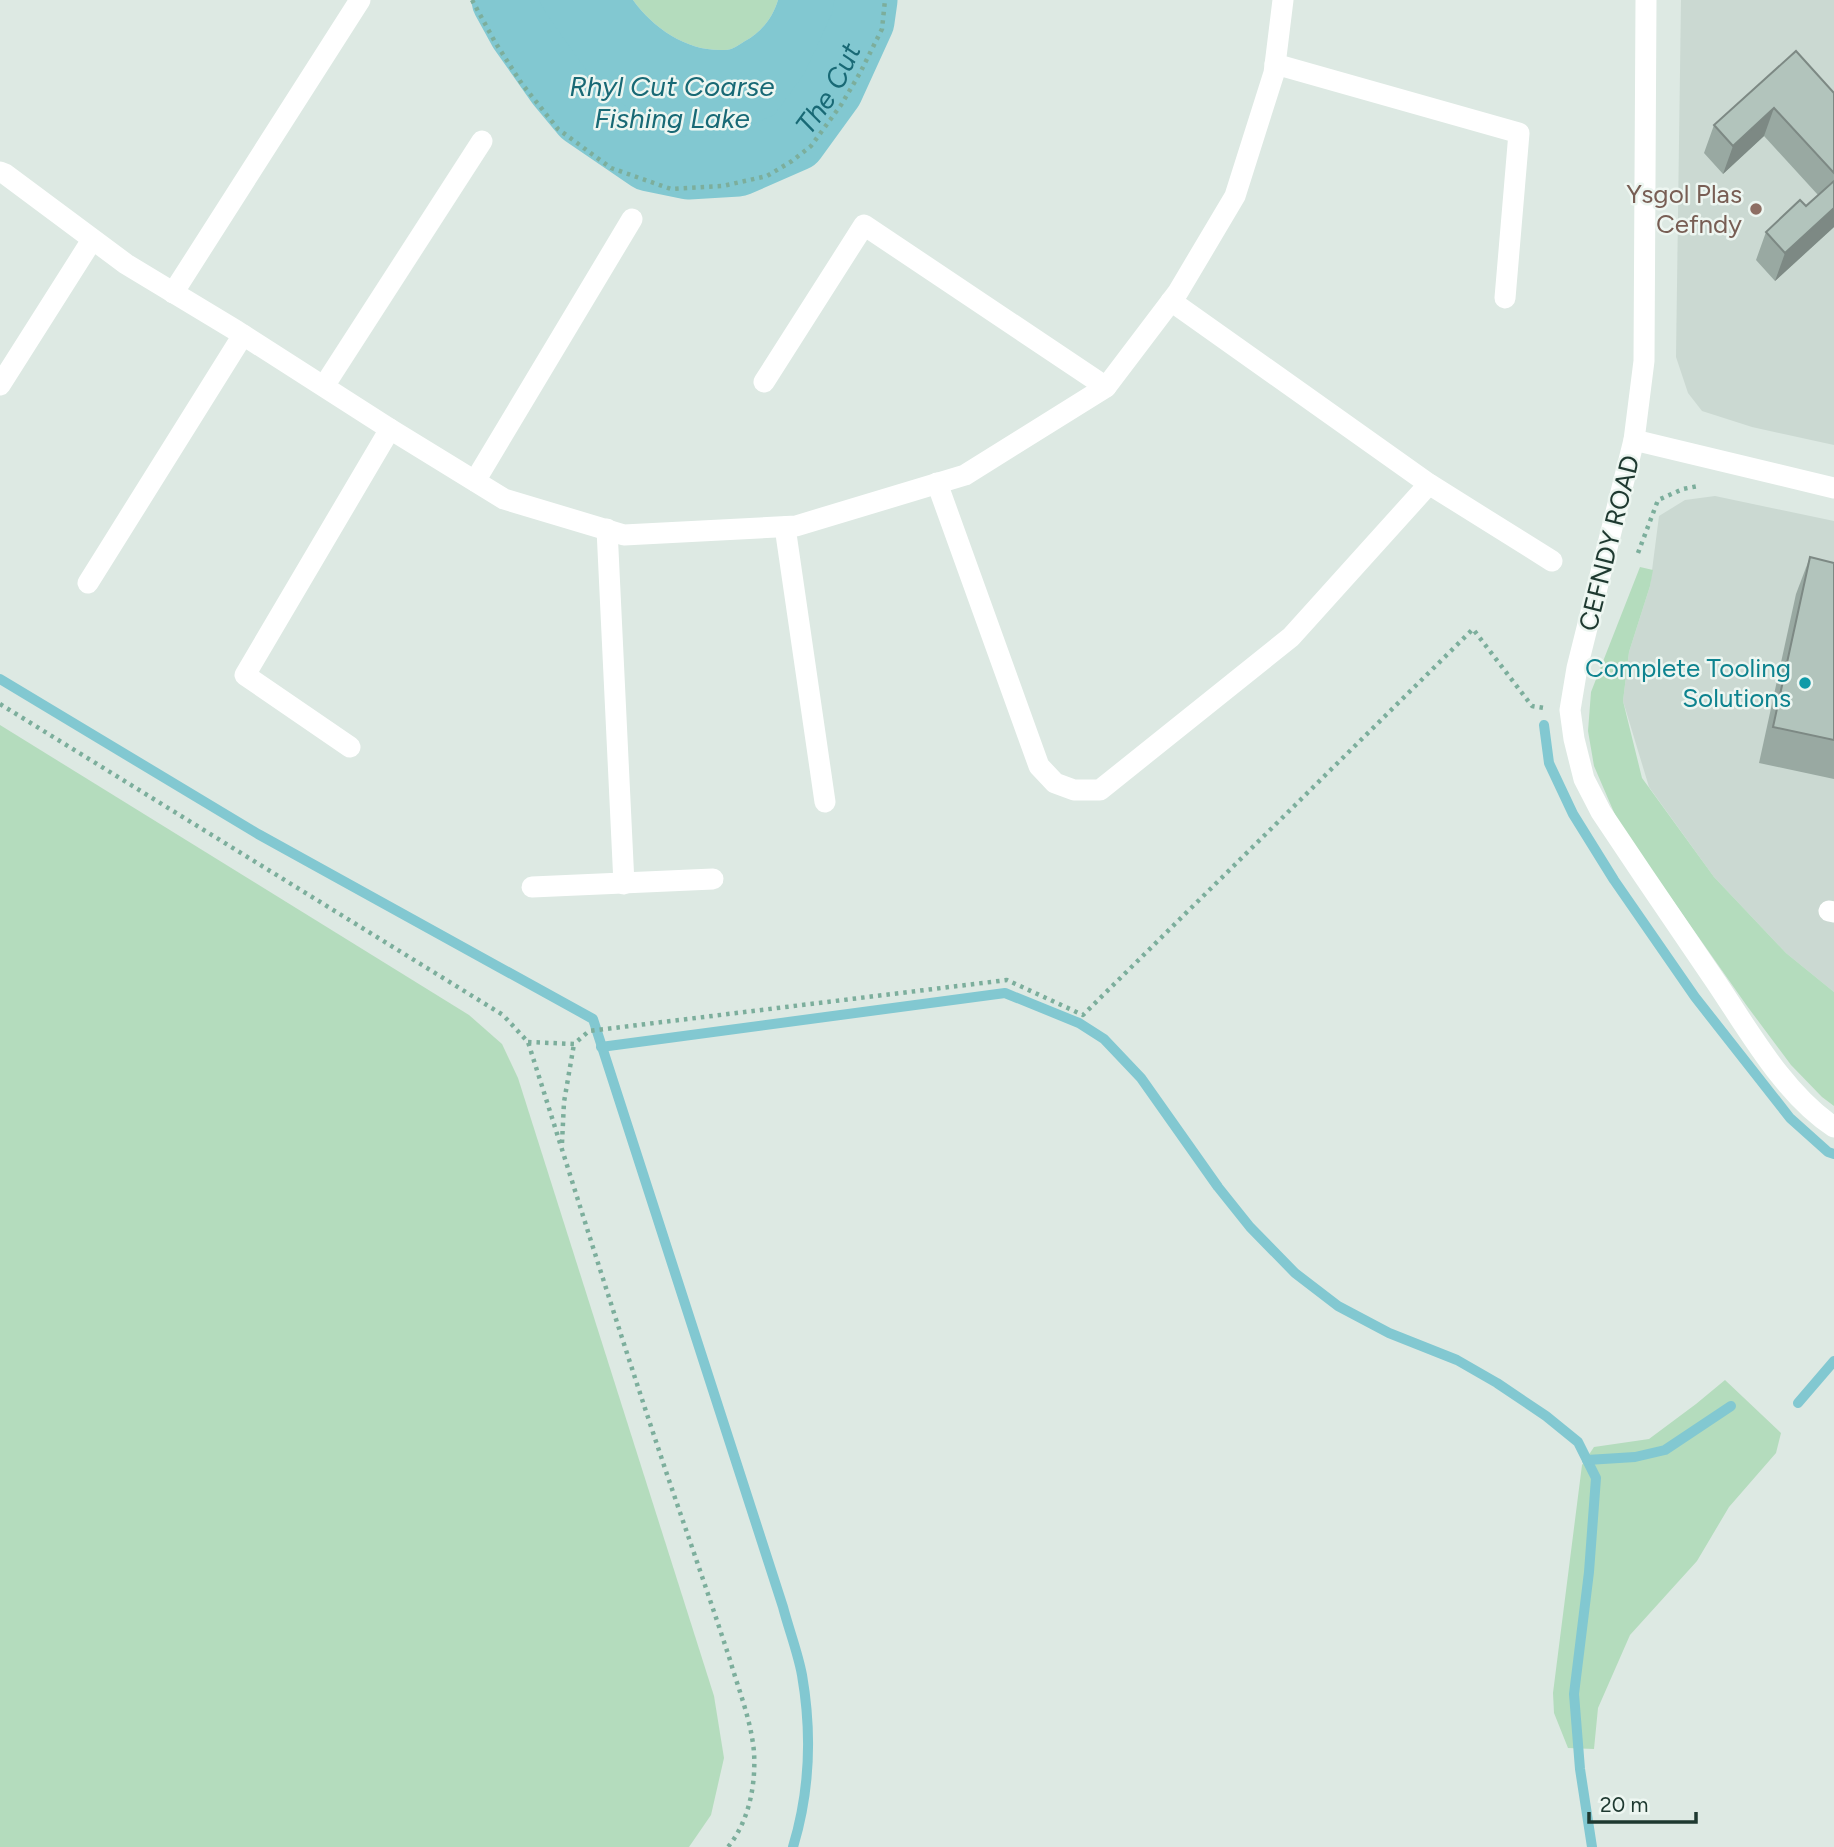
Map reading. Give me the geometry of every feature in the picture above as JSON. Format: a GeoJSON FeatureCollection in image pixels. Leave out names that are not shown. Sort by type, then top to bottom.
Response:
{"type":"FeatureCollection","features":[{"type":"Feature","properties":{"kind":"street"},"geometry":{"type":"LineString","coordinates":[[173,293],[360,0]]}},
{"type":"Feature","properties":{"kind":"street"},"geometry":{"type":"LineString","coordinates":[[0,172],[125,264],[504,499],[624,535],[796,526],[965,475],[1106,387],[1171,301],[1235,196],[1274,73],[1283,0]]}},
{"type":"Feature","properties":{"kind":"street","name":"CEFNDY ROAD"},"geometry":{"type":"LineString","coordinates":[[1646,0],[1644,361],[1634,440],[1577,668],[1570,710],[1574,740],[1584,779],[1601,812],[1746,1028],[1790,1088],[1834,1127]]}},
{"type":"Feature","properties":{"kind":"street"},"geometry":{"type":"LineString","coordinates":[[1275,64],[1519,133],[1505,298]]}},
{"type":"Feature","properties":{"kind":"street"},"geometry":{"type":"LineString","coordinates":[[324,386],[482,141]]}},
{"type":"Feature","properties":{"kind":"street"},"geometry":{"type":"LineString","coordinates":[[475,481],[632,219]]}},
{"type":"Feature","properties":{"kind":"street"},"geometry":{"type":"LineString","coordinates":[[764,382],[864,225],[1106,387]]}},
{"type":"Feature","properties":{"kind":"street"},"geometry":{"type":"LineString","coordinates":[[0,385],[92,240]]}},
{"type":"Feature","properties":{"kind":"street"},"geometry":{"type":"LineString","coordinates":[[1171,301],[1429,484],[1552,561]]}},
{"type":"Feature","properties":{"kind":"street"},"geometry":{"type":"LineString","coordinates":[[88,583],[243,335]]}},
{"type":"Feature","properties":{"kind":"street"},"geometry":{"type":"LineString","coordinates":[[350,747],[245,675],[390,429]]}},
{"type":"Feature","properties":{"kind":"street"},"geometry":{"type":"LineString","coordinates":[[1634,440],[1834,488]]}},
{"type":"Feature","properties":{"kind":"street"},"geometry":{"type":"LineString","coordinates":[[937,483],[1039,765],[1055,783],[1074,790],[1100,790],[1291,637],[1429,484]]}},
{"type":"Feature","properties":{"kind":"street"},"geometry":{"type":"LineString","coordinates":[[785,527],[825,802]]}},
{"type":"Feature","properties":{"kind":"street"},"geometry":{"type":"LineString","coordinates":[[607,529],[624,884]]}},
{"type":"Feature","properties":{"kind":"street"},"geometry":{"type":"LineString","coordinates":[[532,887],[713,878]]}},
{"type":"Feature","properties":{"kind":"path"},"geometry":{"type":"LineString","coordinates":[[472,0],[522,84],[558,129],[611,168],[671,189],[723,186],[766,176],[792,162],[811,146],[860,73],[882,29],[885,0]]}},
{"type":"Feature","properties":{"kind":"path"},"geometry":{"type":"LineString","coordinates":[[1633,564],[1658,500],[1682,489],[1704,485]]}},
{"type":"Feature","properties":{"kind":"path"},"geometry":{"type":"LineString","coordinates":[[561,1148],[564,1101],[574,1044],[589,1031],[1007,980],[1083,1015],[1473,629],[1532,706],[1544,708]]}},
{"type":"Feature","properties":{"kind":"path"},"geometry":{"type":"LineString","coordinates":[[0,704],[503,1015],[528,1042],[627,1354],[748,1719],[754,1754],[752,1785],[748,1810],[736,1837],[728,1847]]}},
{"type":"Feature","properties":{"kind":"path"},"geometry":{"type":"LineString","coordinates":[[528,1042],[574,1044]]}},
{"type":"Feature","properties":{"kind":"shaded area","name":"Ysgol Plas Cefndy"},"geometry":{"type":"Polygon","coordinates":[[[1681,0],[1834,0],[1834,445],[1752,427],[1702,411],[1688,393],[1676,357],[1681,0]]]}},
{"type":"Feature","properties":{"kind":"shaded area"},"geometry":{"type":"Polygon","coordinates":[[[1715,496],[1834,521],[1834,992],[1786,953],[1714,877],[1649,787],[1623,701],[1629,652],[1650,586],[1659,516],[1685,500],[1715,496]]]}},
{"type":"Feature","properties":{"kind":"green space"},"geometry":{"type":"Polygon","coordinates":[[[633,0],[778,0],[770,18],[751,38],[730,49],[711,50],[673,37],[641,11],[633,0]]]}},
{"type":"Feature","properties":{"kind":"green space"},"geometry":{"type":"Polygon","coordinates":[[[1640,567],[1653,570],[1629,652],[1623,701],[1642,778],[1714,877],[1786,953],[1834,992],[1834,1106],[1791,1065],[1747,1006],[1619,824],[1594,766],[1588,731],[1591,692],[1640,567]]]}},
{"type":"Feature","properties":{"kind":"green space"},"geometry":{"type":"Polygon","coordinates":[[[0,725],[469,1015],[502,1044],[518,1078],[714,1696],[724,1758],[711,1815],[689,1847],[0,1847],[0,725]]]}},
{"type":"Feature","properties":{"kind":"green space"},"geometry":{"type":"Polygon","coordinates":[[[1725,1380],[1781,1433],[1776,1453],[1729,1507],[1697,1561],[1630,1635],[1598,1708],[1594,1749],[1568,1748],[1554,1713],[1553,1693],[1582,1465],[1594,1447],[1649,1439],[1725,1380]]]}},
{"type":"Feature","properties":{"kind":"water","name":"Rhyl Cut Coarse Fishing Lake"},"geometry":{"type":"Polygon","coordinates":[[[503,0],[633,0],[641,11],[673,37],[698,47],[725,50],[738,46],[761,29],[770,18],[778,0],[866,0],[863,21],[832,89],[795,140],[738,165],[688,168],[649,160],[583,115],[520,31],[503,0]]]}},
{"type":"Feature","properties":{"kind":"building"},"geometry":{"type":"Polygon","coordinates":[[[1796,51],[1834,93],[1834,173],[1774,108],[1733,146],[1714,125],[1796,51]]]}},
{"type":"Feature","properties":{"kind":"building"},"geometry":{"type":"Polygon","coordinates":[[[1834,181],[1834,208],[1785,253],[1766,232],[1800,200],[1806,206],[1834,181]]]}},
{"type":"Feature","properties":{"kind":"building","name":"Complete Tooling Solutions"},"geometry":{"type":"Polygon","coordinates":[[[1810,557],[1834,563],[1834,740],[1773,727],[1810,557]]]}},
{"type":"Feature","properties":{"kind":"waterway","name":"The Cut"},"geometry":{"type":"LineString","coordinates":[[503,0],[520,31],[583,115],[649,160],[688,168],[738,165],[795,140],[832,89],[863,21],[866,0]]}},
{"type":"Feature","properties":{"kind":"waterway"},"geometry":{"type":"LineString","coordinates":[[0,679],[258,834],[593,1019],[800,1667],[807,1718],[808,1762],[803,1805],[793,1847]]}},
{"type":"Feature","properties":{"kind":"waterway"},"geometry":{"type":"LineString","coordinates":[[1544,725],[1549,763],[1573,814],[1614,880],[1695,997],[1790,1118],[1828,1152],[1834,1154]]}},
{"type":"Feature","properties":{"kind":"waterway"},"geometry":{"type":"LineString","coordinates":[[601,1047],[1005,993],[1079,1023],[1104,1039],[1141,1078],[1218,1187],[1250,1227],[1295,1273],[1338,1306],[1389,1333],[1457,1360],[1497,1383],[1546,1416],[1578,1442],[1596,1478],[1589,1572],[1574,1694],[1580,1769],[1592,1847]]}},
{"type":"Feature","properties":{"kind":"waterway"},"geometry":{"type":"LineString","coordinates":[[1798,1403],[1834,1361]]}},
{"type":"Feature","properties":{"kind":"waterway"},"geometry":{"type":"LineString","coordinates":[[1587,1460],[1635,1457],[1665,1450],[1731,1406]]}},
{"type":"Feature","properties":{"kind":"place","name":"Ysgol Plas Cefndy"},"geometry":{"type":"Point","coordinates":[1756,209]}},
{"type":"Feature","properties":{"kind":"place","name":"Complete Tooling Solutions"},"geometry":{"type":"Point","coordinates":[1805,683]}}]}
